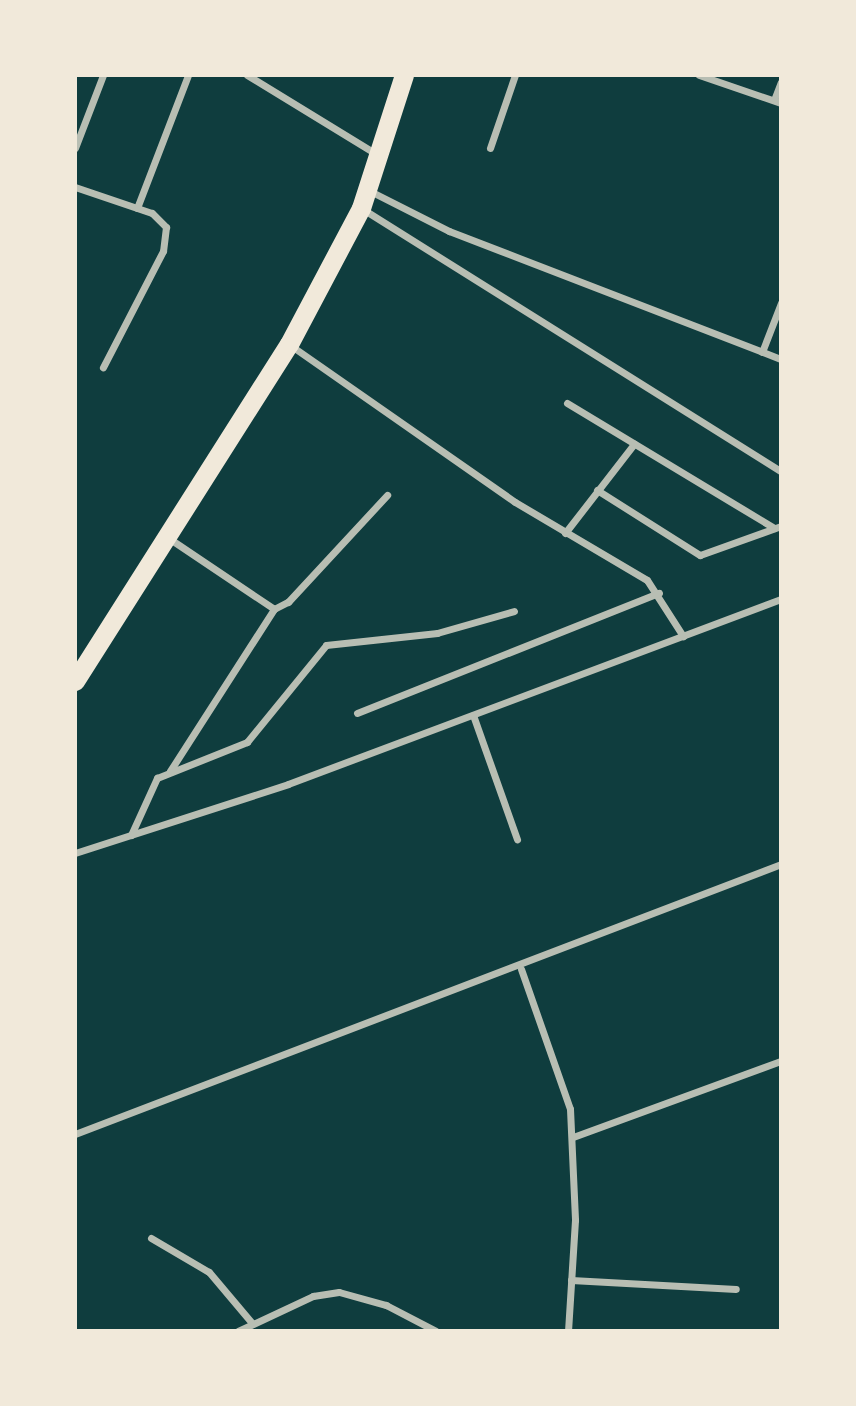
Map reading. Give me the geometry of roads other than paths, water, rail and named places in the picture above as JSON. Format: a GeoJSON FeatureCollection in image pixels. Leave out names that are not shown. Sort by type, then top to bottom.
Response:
{"type":"FeatureCollection","features":[{"type":"Feature","properties":{"kind":"highway"},"geometry":{"type":"LineString","coordinates":[[75,681],[289,344],[364,199],[404,75]]}},
{"type":"Feature","properties":{"kind":"street"},"geometry":{"type":"LineString","coordinates":[[75,148],[103,75]]}},
{"type":"Feature","properties":{"kind":"street"},"geometry":{"type":"LineString","coordinates":[[137,208],[188,75]]}},
{"type":"Feature","properties":{"kind":"street"},"geometry":{"type":"LineString","coordinates":[[247,75],[378,155]]}},
{"type":"Feature","properties":{"kind":"street"},"geometry":{"type":"LineString","coordinates":[[490,148],[515,75]]}},
{"type":"Feature","properties":{"kind":"street"},"geometry":{"type":"LineString","coordinates":[[699,75],[777,102],[781,82]]}},
{"type":"Feature","properties":{"kind":"street"},"geometry":{"type":"LineString","coordinates":[[75,187],[161,219],[166,238],[103,367]]}},
{"type":"Feature","properties":{"kind":"street"},"geometry":{"type":"LineString","coordinates":[[364,199],[781,359]]}},
{"type":"Feature","properties":{"kind":"street"},"geometry":{"type":"LineString","coordinates":[[364,199],[781,471]]}},
{"type":"Feature","properties":{"kind":"street"},"geometry":{"type":"LineString","coordinates":[[762,352],[781,303]]}},
{"type":"Feature","properties":{"kind":"street"},"geometry":{"type":"LineString","coordinates":[[289,344],[565,533],[637,573],[659,593],[683,636]]}},
{"type":"Feature","properties":{"kind":"street"},"geometry":{"type":"LineString","coordinates":[[567,403],[777,527]]}},
{"type":"Feature","properties":{"kind":"street"},"geometry":{"type":"LineString","coordinates":[[565,533],[634,444]]}},
{"type":"Feature","properties":{"kind":"street"},"geometry":{"type":"LineString","coordinates":[[597,490],[700,555],[777,527]]}},
{"type":"Feature","properties":{"kind":"street"},"geometry":{"type":"LineString","coordinates":[[131,835],[150,788],[170,771],[274,609],[288,603],[387,495]]}},
{"type":"Feature","properties":{"kind":"street"},"geometry":{"type":"LineString","coordinates":[[167,537],[274,609]]}},
{"type":"Feature","properties":{"kind":"street"},"geometry":{"type":"LineString","coordinates":[[357,713],[659,593]]}},
{"type":"Feature","properties":{"kind":"street"},"geometry":{"type":"LineString","coordinates":[[75,853],[473,715],[781,599]]}},
{"type":"Feature","properties":{"kind":"street"},"geometry":{"type":"LineString","coordinates":[[170,771],[247,742],[326,645],[437,633],[514,611]]}},
{"type":"Feature","properties":{"kind":"street"},"geometry":{"type":"LineString","coordinates":[[473,715],[517,839]]}},
{"type":"Feature","properties":{"kind":"street"},"geometry":{"type":"LineString","coordinates":[[75,1134],[521,969],[781,864]]}},
{"type":"Feature","properties":{"kind":"street"},"geometry":{"type":"LineString","coordinates":[[521,969],[567,1087],[573,1137],[568,1331]]}},
{"type":"Feature","properties":{"kind":"street"},"geometry":{"type":"LineString","coordinates":[[573,1137],[781,1061]]}},
{"type":"Feature","properties":{"kind":"street"},"geometry":{"type":"LineString","coordinates":[[151,1238],[209,1272],[252,1323]]}},
{"type":"Feature","properties":{"kind":"street"},"geometry":{"type":"LineString","coordinates":[[571,1280],[736,1289]]}},
{"type":"Feature","properties":{"kind":"street"},"geometry":{"type":"LineString","coordinates":[[238,1331],[252,1323],[339,1292],[374,1300],[436,1331]]}}]}
